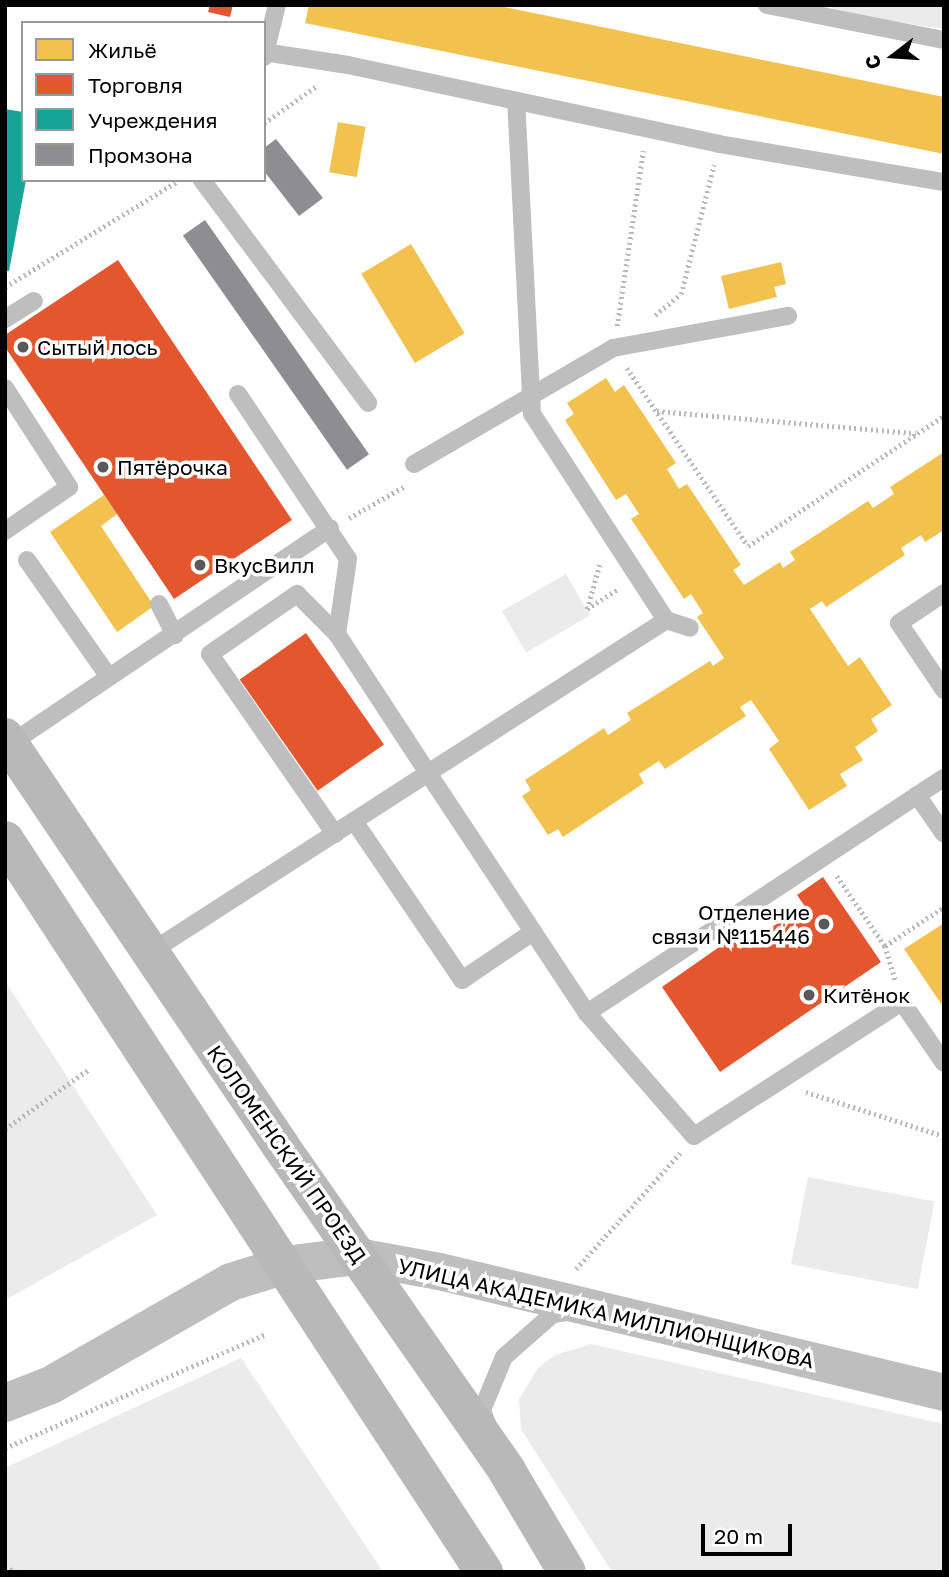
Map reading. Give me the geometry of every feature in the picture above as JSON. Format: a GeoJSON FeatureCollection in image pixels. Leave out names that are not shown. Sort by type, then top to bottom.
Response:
{"type":"FeatureCollection","features":[{"type":"Feature","properties":{"kind":"main road","name":"КОЛОМЕНСКИЙ ПРОЕЗД"},"geometry":{"type":"LineString","coordinates":[[8,740],[149,953],[507,1471],[567,1572]]}},
{"type":"Feature","properties":{"kind":"main road"},"geometry":{"type":"LineString","coordinates":[[5,840],[485,1572]]}},
{"type":"Feature","properties":{"kind":"street","name":"УЛИЦА АКАДЕМИКА МИЛЛИОНЩИКОВА"},"geometry":{"type":"LineString","coordinates":[[5,1404],[51,1385],[231,1282],[285,1265],[357,1256],[439,1271],[944,1392]]}},
{"type":"Feature","properties":{"kind":"lane"},"geometry":{"type":"LineString","coordinates":[[277,5],[266,54],[348,65],[516,103],[719,144],[944,182]]}},
{"type":"Feature","properties":{"kind":"lane"},"geometry":{"type":"LineString","coordinates":[[767,5],[944,40]]}},
{"type":"Feature","properties":{"kind":"lane"},"geometry":{"type":"LineString","coordinates":[[516,103],[532,414],[666,620],[690,628]]}},
{"type":"Feature","properties":{"kind":"lane"},"geometry":{"type":"LineString","coordinates":[[203,182],[368,404]]}},
{"type":"Feature","properties":{"kind":"lane"},"geometry":{"type":"LineString","coordinates":[[5,318],[34,301]]}},
{"type":"Feature","properties":{"kind":"lane"},"geometry":{"type":"LineString","coordinates":[[414,464],[613,348],[788,316]]}},
{"type":"Feature","properties":{"kind":"lane"},"geometry":{"type":"LineString","coordinates":[[5,388],[69,487],[5,531]]}},
{"type":"Feature","properties":{"kind":"lane"},"geometry":{"type":"LineString","coordinates":[[238,394],[330,528],[348,559],[337,634]]}},
{"type":"Feature","properties":{"kind":"lane"},"geometry":{"type":"LineString","coordinates":[[8,740],[175,635],[330,528]]}},
{"type":"Feature","properties":{"kind":"lane"},"geometry":{"type":"LineString","coordinates":[[27,560],[109,677]]}},
{"type":"Feature","properties":{"kind":"lane"},"geometry":{"type":"LineString","coordinates":[[944,593],[899,623],[944,690]]}},
{"type":"Feature","properties":{"kind":"lane"},"geometry":{"type":"LineString","coordinates":[[335,834],[210,654],[297,594],[337,634],[587,1013],[694,1136],[902,1002],[944,1063]]}},
{"type":"Feature","properties":{"kind":"lane"},"geometry":{"type":"LineString","coordinates":[[159,604],[175,635]]}},
{"type":"Feature","properties":{"kind":"lane"},"geometry":{"type":"LineString","coordinates":[[149,953],[666,620]]}},
{"type":"Feature","properties":{"kind":"lane"},"geometry":{"type":"LineString","coordinates":[[587,1013],[944,778]]}},
{"type":"Feature","properties":{"kind":"lane"},"geometry":{"type":"LineString","coordinates":[[917,795],[944,834]]}},
{"type":"Feature","properties":{"kind":"lane"},"geometry":{"type":"LineString","coordinates":[[354,821],[462,980],[533,932]]}},
{"type":"Feature","properties":{"kind":"lane"},"geometry":{"type":"LineString","coordinates":[[507,1471],[482,1410],[504,1357],[553,1314],[589,1308]]}},
{"type":"Feature","properties":{"kind":"path"},"geometry":{"type":"LineString","coordinates":[[266,121],[348,65]]}},
{"type":"Feature","properties":{"kind":"path"},"geometry":{"type":"LineString","coordinates":[[647,128],[613,348],[748,546],[944,416]]}},
{"type":"Feature","properties":{"kind":"path"},"geometry":{"type":"LineString","coordinates":[[613,348],[681,294],[719,144]]}},
{"type":"Feature","properties":{"kind":"path"},"geometry":{"type":"LineString","coordinates":[[5,287],[176,182]]}},
{"type":"Feature","properties":{"kind":"path"},"geometry":{"type":"LineString","coordinates":[[657,411],[916,433]]}},
{"type":"Feature","properties":{"kind":"path"},"geometry":{"type":"LineString","coordinates":[[609,532],[587,609],[638,576]]}},
{"type":"Feature","properties":{"kind":"path"},"geometry":{"type":"LineString","coordinates":[[823,856],[885,946],[902,1002]]}},
{"type":"Feature","properties":{"kind":"path"},"geometry":{"type":"LineString","coordinates":[[885,946],[944,907]]}},
{"type":"Feature","properties":{"kind":"path"},"geometry":{"type":"LineString","coordinates":[[5,1129],[89,1069]]}},
{"type":"Feature","properties":{"kind":"path"},"geometry":{"type":"LineString","coordinates":[[778,1083],[944,1136]]}},
{"type":"Feature","properties":{"kind":"path"},"geometry":{"type":"LineString","coordinates":[[574,1272],[694,1136]]}},
{"type":"Feature","properties":{"kind":"path"},"geometry":{"type":"LineString","coordinates":[[5,1448],[266,1334]]}},
{"type":"Feature","properties":{"kind":"path"},"geometry":{"type":"LineString","coordinates":[[5,1567],[17,1572]]}},
{"type":"Feature","properties":{"kind":"shaded area"},"geometry":{"type":"Polygon","coordinates":[[[829,5],[944,5],[944,29],[838,13],[829,5]]]}},
{"type":"Feature","properties":{"kind":"shaded area"},"geometry":{"type":"Polygon","coordinates":[[[566,574],[590,616],[526,653],[502,611],[566,574]]]}},
{"type":"Feature","properties":{"kind":"shaded area"},"geometry":{"type":"Polygon","coordinates":[[[5,981],[157,1215],[5,1300],[5,981]]]}},
{"type":"Feature","properties":{"kind":"shaded area"},"geometry":{"type":"Polygon","coordinates":[[[808,1177],[935,1202],[918,1289],[791,1264],[808,1177]]]}},
{"type":"Feature","properties":{"kind":"shaded area"},"geometry":{"type":"Polygon","coordinates":[[[591,1344],[944,1424],[944,1572],[612,1572],[521,1429],[519,1399],[538,1368],[555,1355],[591,1344]]]}},
{"type":"Feature","properties":{"kind":"shaded area"},"geometry":{"type":"Polygon","coordinates":[[[241,1358],[383,1572],[5,1572],[5,1468],[241,1358]]]}},
{"type":"Feature","properties":{"kind":"building: Жильё"},"geometry":{"type":"Polygon","coordinates":[[[309,5],[494,5],[944,97],[944,154],[305,23],[309,5]]]}},
{"type":"Feature","properties":{"kind":"building: Жильё"},"geometry":{"type":"Polygon","coordinates":[[[338,122],[366,127],[357,177],[329,172],[338,122]]]}},
{"type":"Feature","properties":{"kind":"building: Жильё"},"geometry":{"type":"Polygon","coordinates":[[[411,244],[465,333],[415,363],[361,274],[411,244]]]}},
{"type":"Feature","properties":{"kind":"building: Жильё"},"geometry":{"type":"Polygon","coordinates":[[[781,262],[786,284],[774,287],[777,297],[729,309],[721,276],[781,262]]]}},
{"type":"Feature","properties":{"kind":"building: Жильё"},"geometry":{"type":"Polygon","coordinates":[[[606,378],[615,392],[624,385],[676,463],[667,469],[679,489],[687,484],[741,565],[733,570],[744,585],[780,562],[783,568],[795,560],[790,552],[868,501],[873,508],[894,494],[890,487],[944,452],[944,530],[925,542],[921,535],[901,548],[905,555],[826,607],[822,601],[810,609],[848,666],[860,657],[892,705],[871,719],[878,731],[855,747],[863,760],[840,774],[847,786],[809,810],[769,749],[779,741],[751,700],[740,707],[746,716],[665,769],[659,761],[639,774],[644,783],[563,837],[558,829],[548,835],[522,796],[531,790],[525,780],[604,728],[608,735],[631,720],[627,713],[710,661],[713,666],[724,658],[697,617],[703,613],[691,594],[684,599],[631,519],[639,514],[626,494],[616,500],[565,420],[574,414],[567,403],[606,378]]]}},
{"type":"Feature","properties":{"kind":"building: Жильё"},"geometry":{"type":"Polygon","coordinates":[[[104,495],[117,514],[101,526],[154,606],[117,632],[50,532],[104,495]]]}},
{"type":"Feature","properties":{"kind":"building: Жильё"},"geometry":{"type":"Polygon","coordinates":[[[944,923],[944,1008],[904,949],[944,923]]]}},
{"type":"Feature","properties":{"kind":"building: Торговля"},"geometry":{"type":"Polygon","coordinates":[[[210,5],[233,5],[230,17],[208,12],[210,5]]]}},
{"type":"Feature","properties":{"kind":"building: Торговля"},"geometry":{"type":"Polygon","coordinates":[[[118,260],[292,520],[174,599],[5,347],[5,335],[118,260]]]}},
{"type":"Feature","properties":{"kind":"building: Торговля"},"geometry":{"type":"Polygon","coordinates":[[[306,633],[384,744],[318,791],[240,679],[306,633]]]}},
{"type":"Feature","properties":{"kind":"building: Торговля"},"geometry":{"type":"Polygon","coordinates":[[[823,877],[881,962],[720,1072],[662,987],[732,938],[740,949],[804,905],[797,895],[823,877]]]}},
{"type":"Feature","properties":{"kind":"building: Учреждения"},"geometry":{"type":"Polygon","coordinates":[[[5,109],[21,112],[21,182],[26,182],[9,271],[5,271],[5,109]]]}},
{"type":"Feature","properties":{"kind":"building: Промзона"},"geometry":{"type":"Polygon","coordinates":[[[276,139],[323,198],[299,216],[266,174],[266,146],[276,139]]]}},
{"type":"Feature","properties":{"kind":"building: Промзона"},"geometry":{"type":"Polygon","coordinates":[[[205,220],[369,454],[347,470],[183,235],[205,220]]]}},
{"type":"Feature","properties":{"kind":"place","name":"Сытый лось"},"geometry":{"type":"Point","coordinates":[23,347]}},
{"type":"Feature","properties":{"kind":"place","name":"Пятёрочка"},"geometry":{"type":"Point","coordinates":[103,467]}},
{"type":"Feature","properties":{"kind":"place","name":"ВкусВилл"},"geometry":{"type":"Point","coordinates":[200,565]}},
{"type":"Feature","properties":{"kind":"place","name":"Отделение связи №115446"},"geometry":{"type":"Point","coordinates":[824,924]}},
{"type":"Feature","properties":{"kind":"place","name":"Китёнок"},"geometry":{"type":"Point","coordinates":[809,995]}}]}
